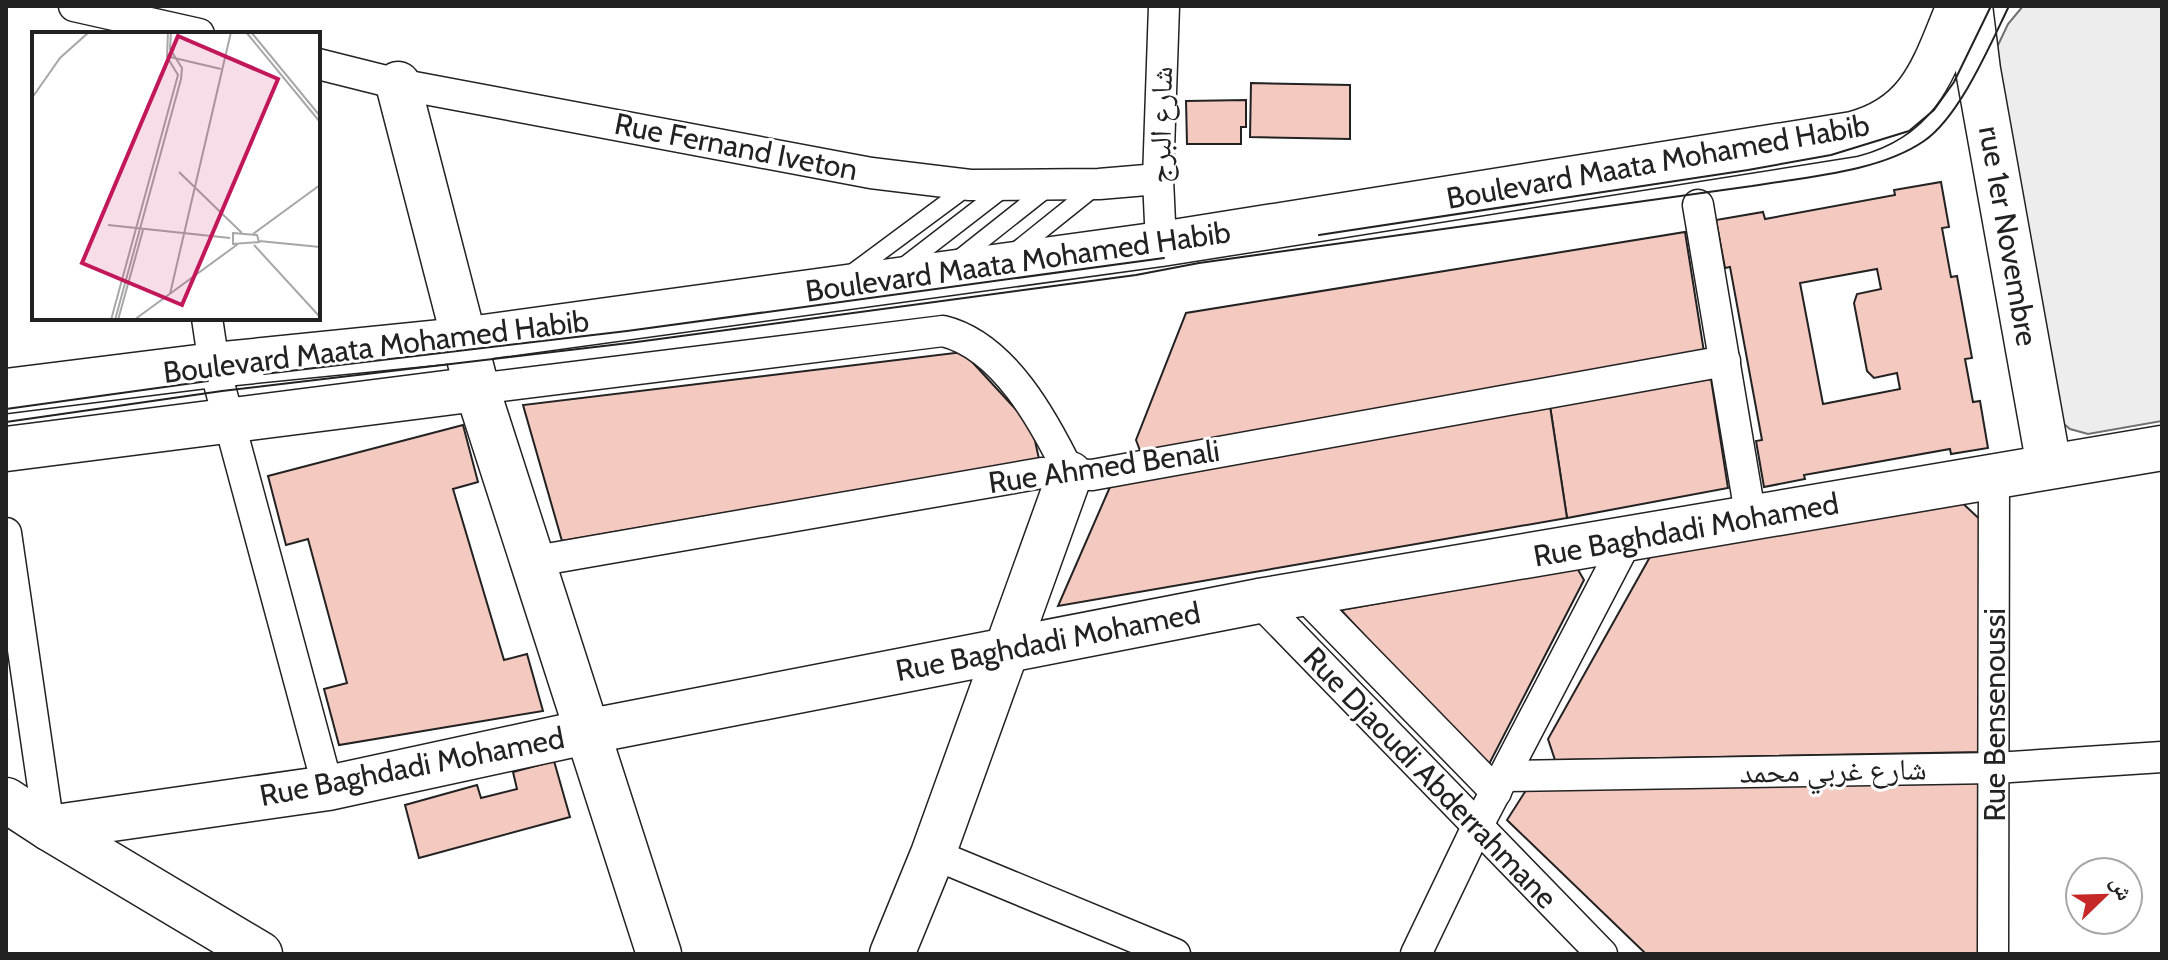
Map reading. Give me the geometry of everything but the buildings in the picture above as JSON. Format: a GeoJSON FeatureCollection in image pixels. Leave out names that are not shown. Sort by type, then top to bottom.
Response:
{"type":"FeatureCollection","features":[{"type":"Feature","properties":{"kind":"main road","name":"Boulevard Maata Mohamed Habib"},"geometry":{"type":"LineString","coordinates":[[6,391],[214,365],[462,340],[1161,244],[1837,137],[1874,129],[1903,110],[1928,81],[1959,6]]}},
{"type":"Feature","properties":{"kind":"main road","name":"rue 1er Novembre"},"geometry":{"type":"LineString","coordinates":[[1970,6],[1981,85],[2049,466]]}},
{"type":"Feature","properties":{"kind":"main road"},"geometry":{"type":"LineString","coordinates":[[398,84],[462,340],[530,562],[659,954]]}},
{"type":"Feature","properties":{"kind":"main road","name":"Boulevard Maata Mohamed Habib"},"geometry":{"type":"LineString","coordinates":[[6,449],[477,389]]}},
{"type":"Feature","properties":{"kind":"main road","name":"Rue Baghdadi Mohamed"},"geometry":{"type":"LineString","coordinates":[[49,828],[328,788],[586,732],[1259,601],[2162,448]]}},
{"type":"Feature","properties":{"kind":"main road"},"geometry":{"type":"LineString","coordinates":[[892,954],[933,854],[1070,474]]}},
{"type":"Feature","properties":{"kind":"main road"},"geometry":{"type":"LineString","coordinates":[[6,800],[260,954]]}},
{"type":"Feature","properties":{"kind":"street"},"geometry":{"type":"LineString","coordinates":[[74,6],[184,32]]}},
{"type":"Feature","properties":{"kind":"street","name":"شارع البرج"},"geometry":{"type":"LineString","coordinates":[[1161,244],[1158,179],[1164,6]]}},
{"type":"Feature","properties":{"kind":"street","name":"Rue Fernand Iveton"},"geometry":{"type":"LineString","coordinates":[[320,64],[398,84],[871,173],[970,185],[1007,186],[1158,179]]}},
{"type":"Feature","properties":{"kind":"street"},"geometry":{"type":"LineString","coordinates":[[1698,205],[1751,519]]}},
{"type":"Feature","properties":{"kind":"street"},"geometry":{"type":"LineString","coordinates":[[207,320],[214,365],[328,788]]}},
{"type":"Feature","properties":{"kind":"street"},"geometry":{"type":"LineString","coordinates":[[477,389],[943,331],[975,342],[1021,390],[1070,474]]}},
{"type":"Feature","properties":{"kind":"street","name":"Rue Ahmed Benali"},"geometry":{"type":"LineString","coordinates":[[530,562],[1042,473],[1092,475],[1725,361]]}},
{"type":"Feature","properties":{"kind":"street","name":"Rue Bensenoussi"},"geometry":{"type":"LineString","coordinates":[[1993,954],[1994,477]]}},
{"type":"Feature","properties":{"kind":"street"},"geometry":{"type":"LineString","coordinates":[[6,533],[49,828]]}},
{"type":"Feature","properties":{"kind":"street"},"geometry":{"type":"LineString","coordinates":[[1416,954],[1477,827],[1627,540]]}},
{"type":"Feature","properties":{"kind":"street"},"geometry":{"type":"LineString","coordinates":[[1303,594],[1500,784]]}},
{"type":"Feature","properties":{"kind":"street","name":"Rue Djaoudi Abderrahmane"},"geometry":{"type":"LineString","coordinates":[[1259,601],[1602,954]]}},
{"type":"Feature","properties":{"kind":"street","name":"شارع غربي محمد"},"geometry":{"type":"LineString","coordinates":[[1500,784],[1995,768],[2162,757]]}},
{"type":"Feature","properties":{"kind":"street"},"geometry":{"type":"LineString","coordinates":[[933,854],[1175,954]]}},
{"type":"Feature","properties":{"kind":"lane"},"geometry":{"type":"LineString","coordinates":[[939,274],[1053,184]]}},
{"type":"Feature","properties":{"kind":"lane"},"geometry":{"type":"LineString","coordinates":[[997,266],[1099,184]]}},
{"type":"Feature","properties":{"kind":"lane"},"geometry":{"type":"LineString","coordinates":[[831,289],[970,185]]}},
{"type":"Feature","properties":{"kind":"lane"},"geometry":{"type":"LineString","coordinates":[[884,282],[1007,186]]}},
{"type":"Feature","properties":{"kind":"shaded area"},"geometry":{"type":"Polygon","coordinates":[[[2023,6],[2162,6],[2162,421],[2088,434],[2070,429],[2059,420],[1990,62],[2008,24],[2023,6]]]}},
{"type":"Feature","properties":{"kind":"tram line"},"geometry":{"type":"LineString","coordinates":[[1319,235],[1748,170],[1831,155],[1909,131],[1934,110],[1954,82],[1991,6]]}},
{"type":"Feature","properties":{"kind":"tram line"},"geometry":{"type":"LineString","coordinates":[[6,422],[222,391],[629,343],[1136,275],[1199,263],[1841,172],[1886,160],[1924,141],[1937,130],[1962,98],[2009,6]]}},
{"type":"Feature","properties":{"kind":"tram line"},"geometry":{"type":"LineString","coordinates":[[264,374],[627,331],[1164,258]]}},
{"type":"Feature","properties":{"kind":"tram line"},"geometry":{"type":"LineString","coordinates":[[6,409],[208,381]]}}]}
